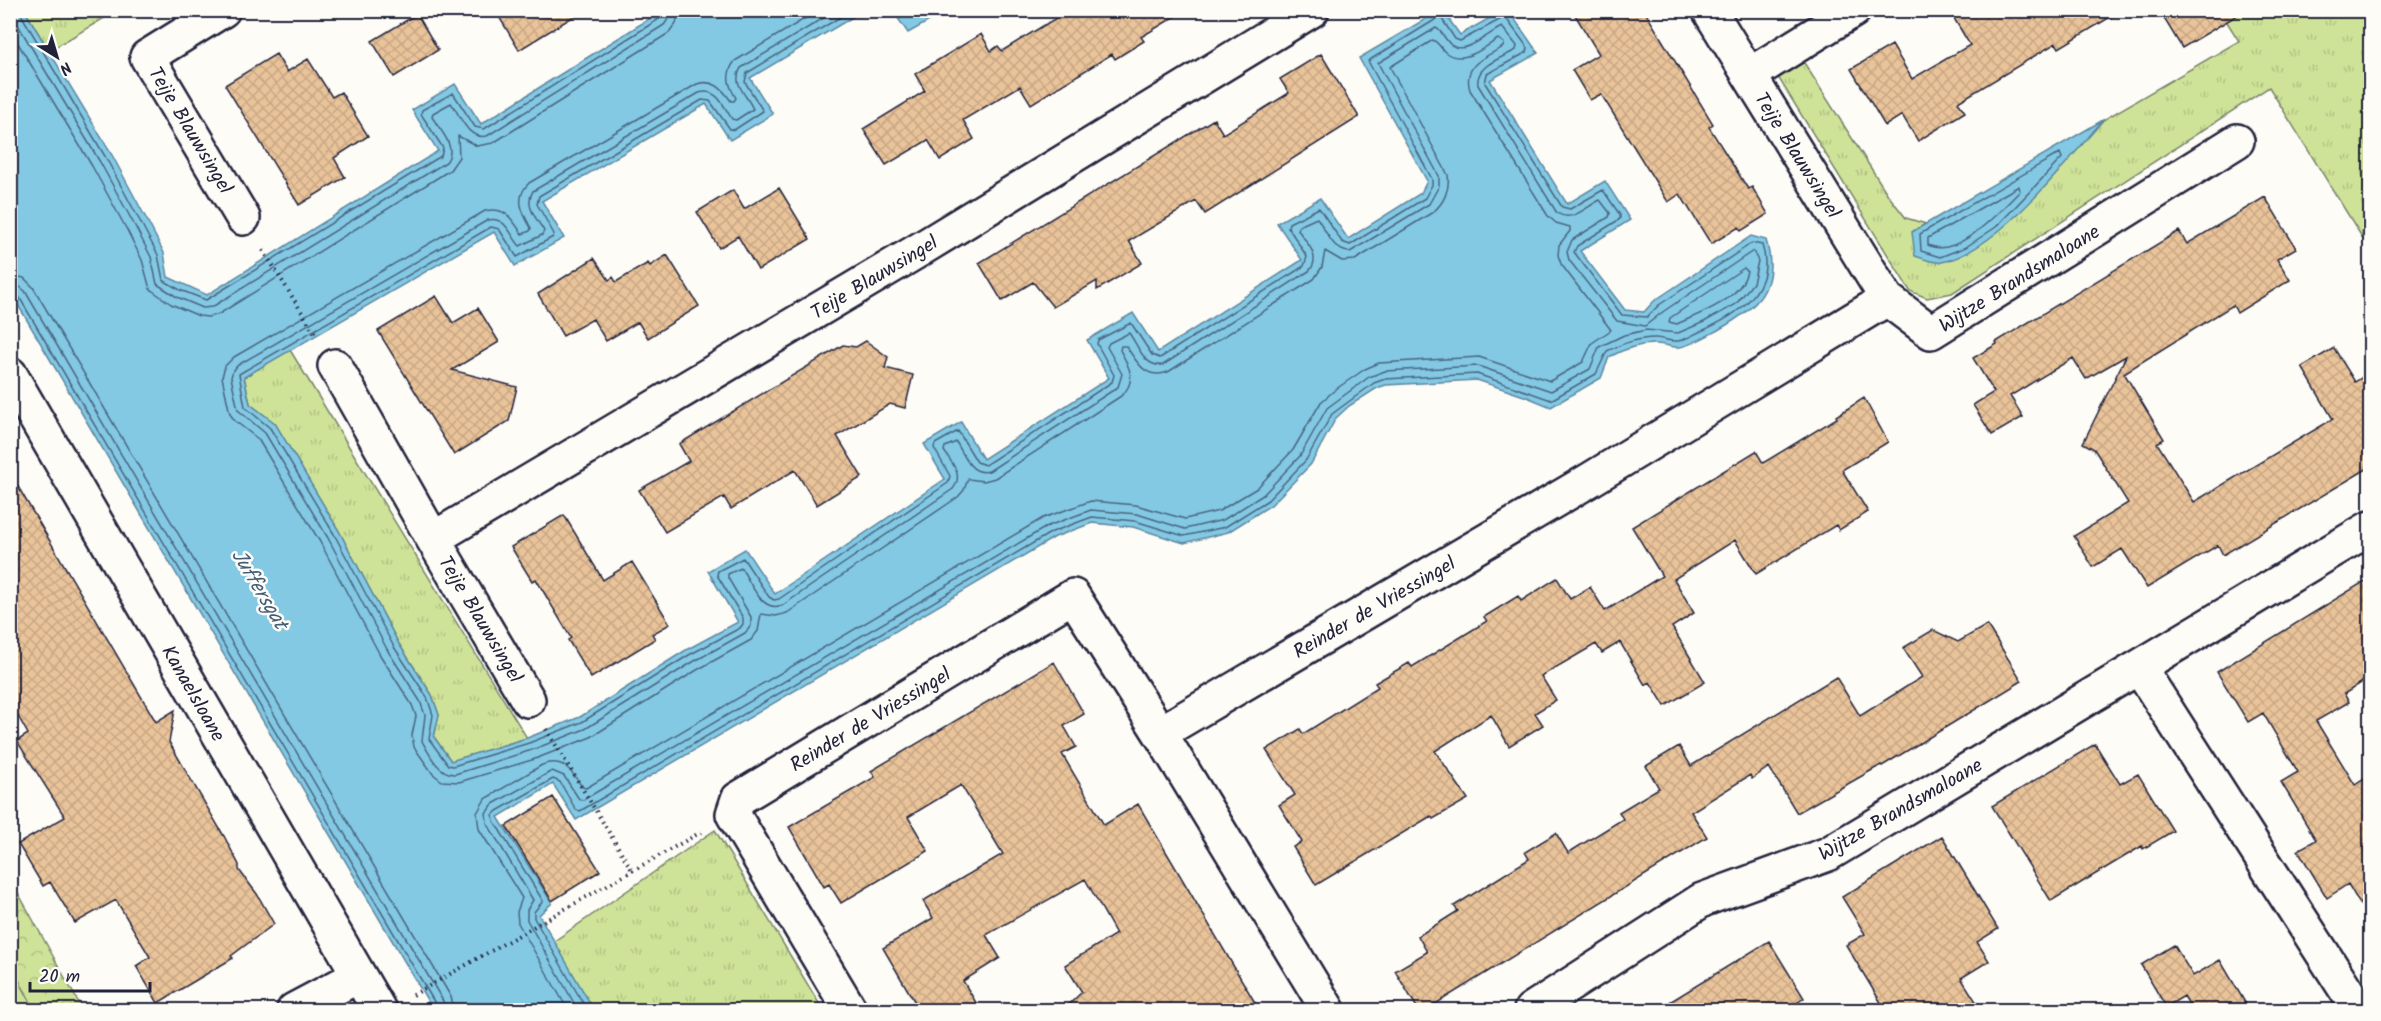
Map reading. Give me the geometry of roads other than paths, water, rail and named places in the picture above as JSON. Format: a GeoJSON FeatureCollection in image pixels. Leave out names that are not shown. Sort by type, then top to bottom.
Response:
{"type":"FeatureCollection","features":[{"type":"Feature","properties":{"kind":"street","name":"Teije Blauwsingel"},"geometry":{"type":"LineString","coordinates":[[223,10],[147,57],[243,218]]}},
{"type":"Feature","properties":{"kind":"street","name":"Teije Blauwsingel"},"geometry":{"type":"LineString","coordinates":[[433,539],[904,260],[1312,10]]}},
{"type":"Feature","properties":{"kind":"street","name":"Teije Blauwsingel"},"geometry":{"type":"LineString","coordinates":[[1709,10],[1887,299]]}},
{"type":"Feature","properties":{"kind":"street"},"geometry":{"type":"LineString","coordinates":[[1749,75],[1854,10]]}},
{"type":"Feature","properties":{"kind":"street","name":"Wijtze Brandsmaloane"},"geometry":{"type":"LineString","coordinates":[[1887,299],[1931,332],[2237,141]]}},
{"type":"Feature","properties":{"kind":"street","name":"Reinder de Vriessingel"},"geometry":{"type":"LineString","coordinates":[[1160,733],[1588,482],[1887,299]]}},
{"type":"Feature","properties":{"kind":"street","name":"Teije Blauwsingel"},"geometry":{"type":"LineString","coordinates":[[336,366],[433,539],[528,700]]}},
{"type":"Feature","properties":{"kind":"street","name":"Kanaelsloane"},"geometry":{"type":"LineString","coordinates":[[10,374],[379,1011]]}},
{"type":"Feature","properties":{"kind":"street","name":"Wijtze Brandsmaloane"},"geometry":{"type":"LineString","coordinates":[[1531,1011],[1702,900],[1828,854],[2370,528]]}},
{"type":"Feature","properties":{"kind":"street","name":"Reinder de Vriessingel"},"geometry":{"type":"LineString","coordinates":[[850,1011],[733,814],[738,799],[1073,596],[1160,733],[1328,1011]]}},
{"type":"Feature","properties":{"kind":"street"},"geometry":{"type":"LineString","coordinates":[[2139,667],[2359,1010],[2370,1004]]}},
{"type":"Feature","properties":{"kind":"street"},"geometry":{"type":"LineString","coordinates":[[294,1011],[358,976]]}},
{"type":"Feature","properties":{"kind":"water","name":"Juffersgat"},"geometry":{"type":"Polygon","coordinates":[[[10,11],[25,11],[112,155],[164,253],[168,277],[207,295],[438,151],[412,110],[455,84],[481,124],[657,14],[655,11],[863,11],[750,78],[773,114],[730,140],[706,104],[542,201],[564,238],[515,266],[494,232],[244,377],[250,404],[275,423],[339,531],[399,644],[432,695],[439,715],[434,737],[451,761],[527,738],[580,717],[686,650],[738,622],[708,571],[745,549],[775,594],[945,479],[924,444],[961,422],[983,459],[1109,378],[1087,340],[1133,313],[1158,352],[1302,260],[1277,223],[1320,198],[1348,239],[1421,193],[1427,181],[1359,58],[1439,11],[1443,11],[1460,35],[1502,11],[1509,11],[1538,53],[1490,80],[1567,204],[1605,181],[1630,220],[1580,251],[1625,310],[1644,312],[1654,301],[1751,236],[1766,240],[1770,271],[1762,295],[1754,305],[1732,322],[1685,346],[1644,344],[1615,354],[1609,357],[1601,378],[1551,407],[1477,380],[1386,385],[1377,388],[1349,406],[1336,418],[1311,464],[1271,505],[1228,532],[1184,543],[1133,527],[1092,523],[1055,537],[576,820],[553,784],[498,817],[552,903],[539,915],[594,1010],[433,1010],[11,293],[10,11]]]}},
{"type":"Feature","properties":{"kind":"water"},"geometry":{"type":"Polygon","coordinates":[[[893,11],[947,11],[908,33],[893,11]]]}},
{"type":"Feature","properties":{"kind":"water"},"geometry":{"type":"Polygon","coordinates":[[[2103,120],[2029,203],[1985,242],[1963,255],[1942,262],[1932,262],[1915,256],[1912,232],[2103,120]]]}}]}
